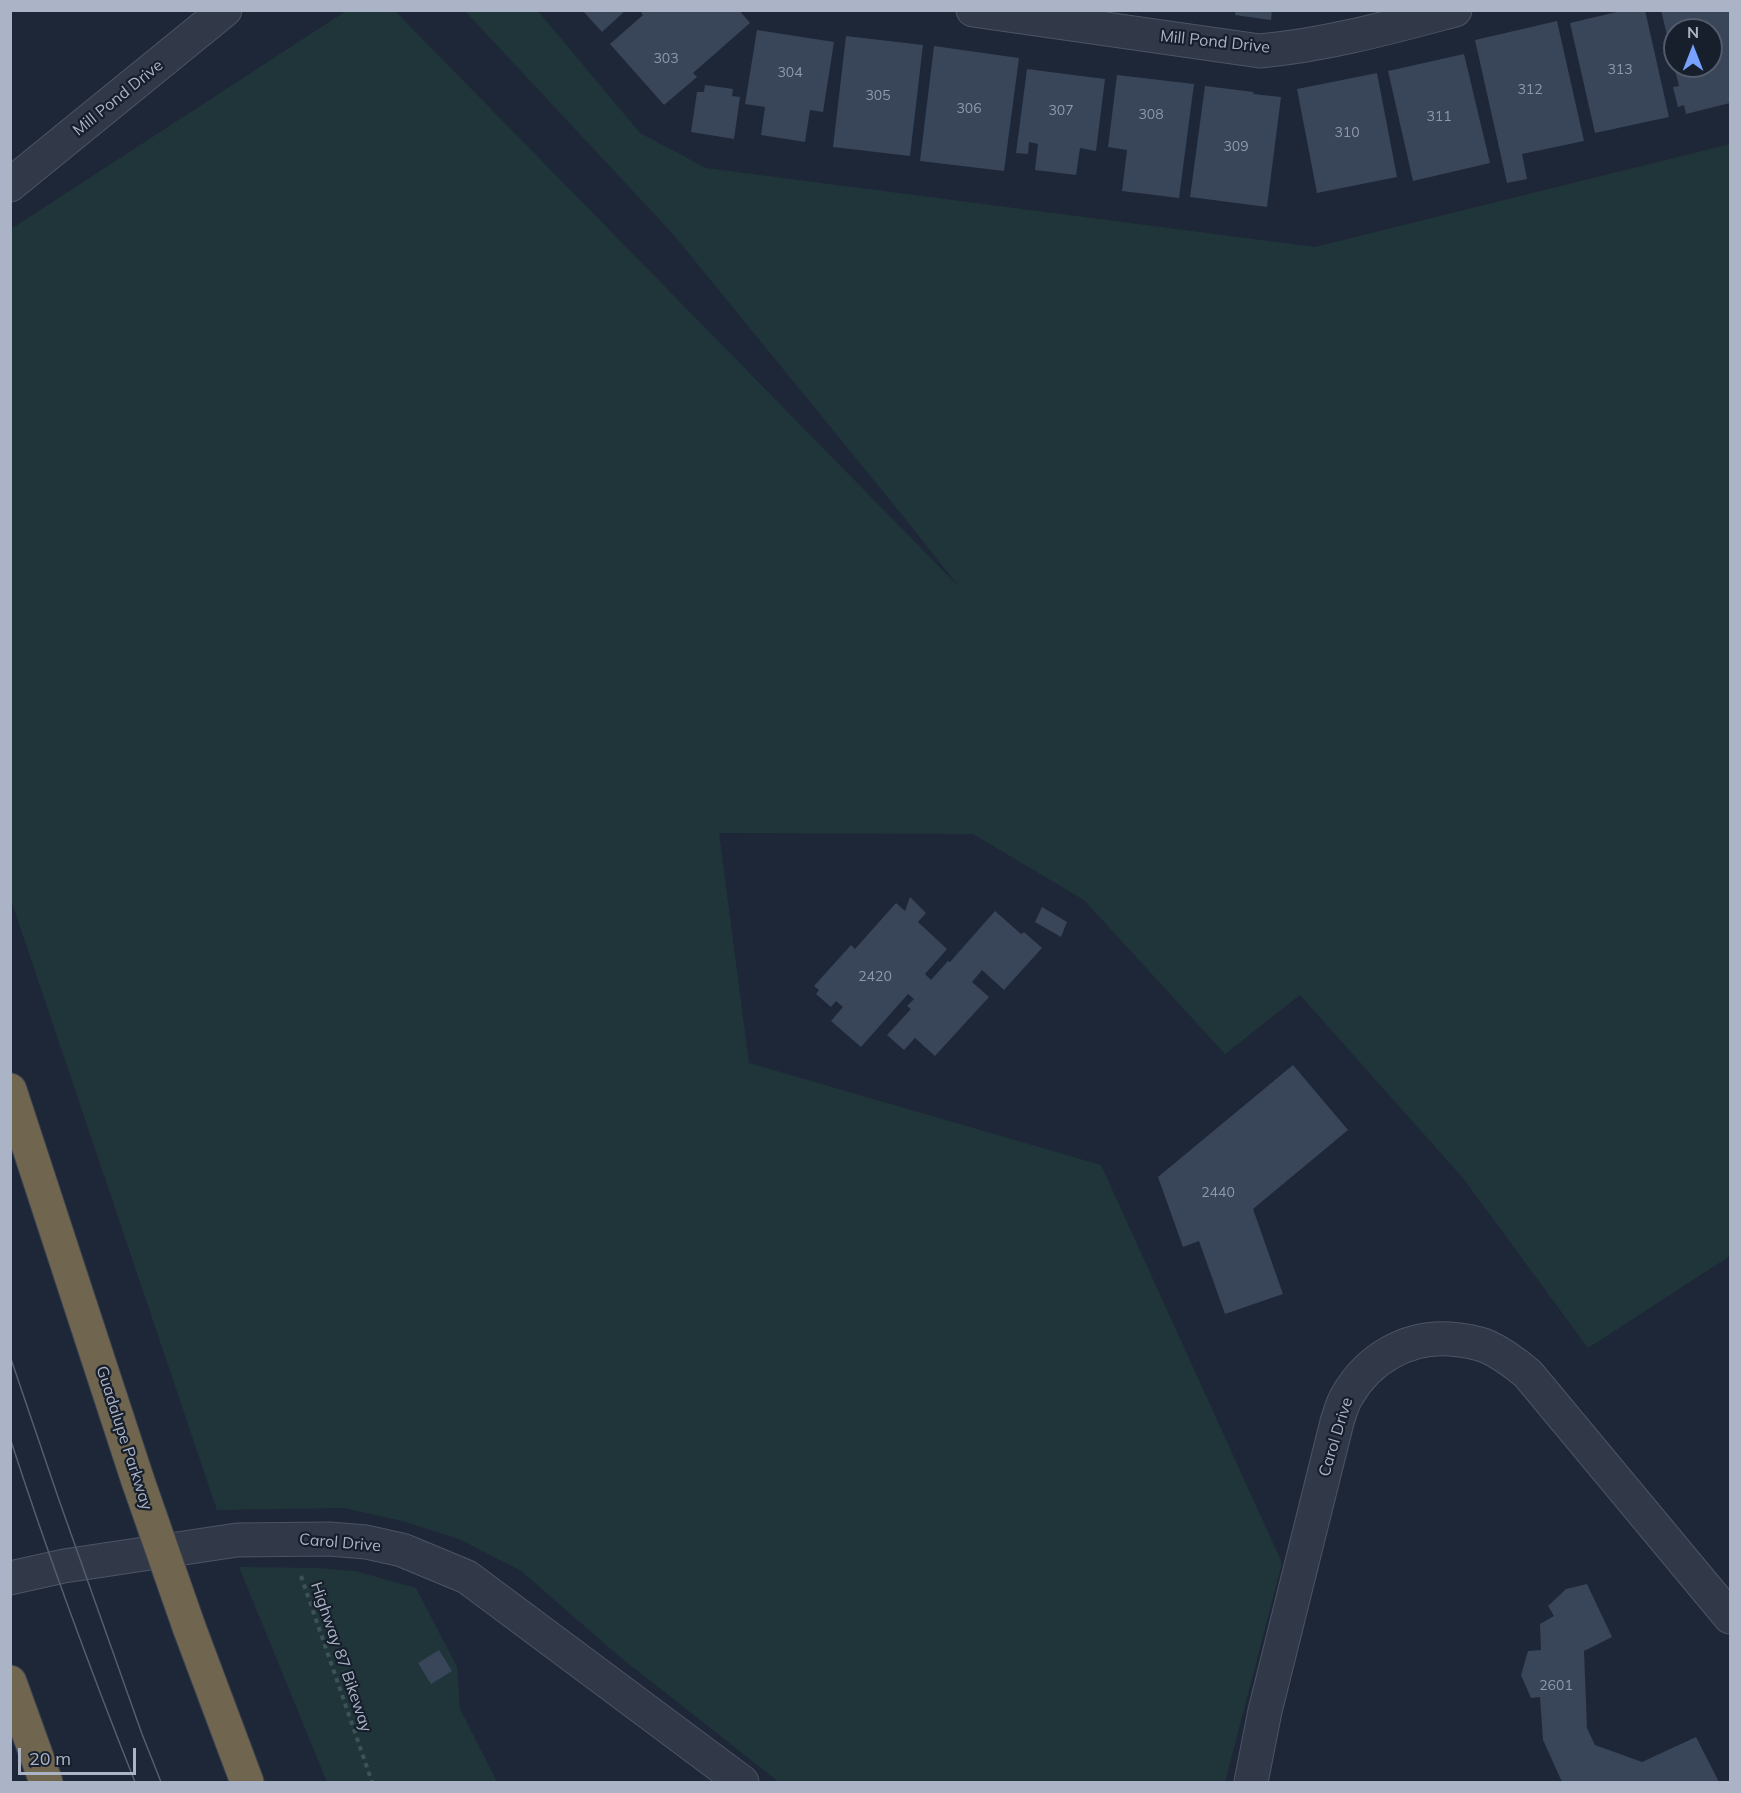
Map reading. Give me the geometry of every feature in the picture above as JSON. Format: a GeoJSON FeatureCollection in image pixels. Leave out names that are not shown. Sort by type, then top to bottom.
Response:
{"type":"FeatureCollection","features":[{"type":"Feature","properties":{"kind":"highway","name":"Guadalupe Parkway"},"geometry":{"type":"LineString","coordinates":[[10,1090],[138,1480],[189,1627],[247,1782]]}},
{"type":"Feature","properties":{"kind":"highway"},"geometry":{"type":"LineString","coordinates":[[10,1682],[46,1782]]}},
{"type":"Feature","properties":{"kind":"street","name":"Mill Pond Drive"},"geometry":{"type":"LineString","coordinates":[[10,185],[225,10]]}},
{"type":"Feature","properties":{"kind":"street","name":"Mill Pond Drive"},"geometry":{"type":"LineString","coordinates":[[973,10],[1260,51],[1324,43],[1455,10]]}},
{"type":"Feature","properties":{"kind":"street","name":"Carol Drive"},"geometry":{"type":"LineString","coordinates":[[1251,1782],[1265,1711],[1337,1422],[1346,1398],[1370,1366],[1389,1352],[1413,1342],[1437,1338],[1462,1340],[1485,1346],[1510,1359],[1528,1374],[1731,1617]]}},
{"type":"Feature","properties":{"kind":"street","name":"Carol Drive"},"geometry":{"type":"LineString","coordinates":[[10,1578],[64,1566],[237,1540],[329,1539],[366,1542],[402,1550],[467,1577],[742,1782]]}},
{"type":"Feature","properties":{"kind":"path","name":"Highway 87 Bikeway"},"geometry":{"type":"LineString","coordinates":[[288,1538],[372,1782]]}},
{"type":"Feature","properties":{"kind":"green space"},"geometry":{"type":"Polygon","coordinates":[[[346,11],[395,11],[960,588],[673,234],[465,11],[538,11],[640,133],[706,168],[1315,247],[1730,144],[1730,1256],[1588,1348],[1463,1178],[1300,995],[1225,1054],[1084,900],[973,834],[719,833],[749,1063],[1101,1165],[1282,1563],[1225,1782],[779,1782],[620,1657],[520,1570],[459,1539],[402,1521],[344,1508],[217,1510],[11,900],[11,229],[346,11]]]}},
{"type":"Feature","properties":{"kind":"green space"},"geometry":{"type":"Polygon","coordinates":[[[239,1567],[355,1571],[416,1588],[457,1667],[460,1709],[497,1782],[327,1782],[239,1567]]]}},
{"type":"Feature","properties":{"kind":"building"},"geometry":{"type":"Polygon","coordinates":[[[582,10],[626,10],[602,32],[582,10]]]}},
{"type":"Feature","properties":{"kind":"building"},"geometry":{"type":"Polygon","coordinates":[[[641,10],[739,10],[750,23],[693,73],[697,77],[664,105],[610,44],[643,15],[641,10]]]}},
{"type":"Feature","properties":{"kind":"building"},"geometry":{"type":"Polygon","coordinates":[[[1236,10],[1272,10],[1271,20],[1235,15],[1236,10]]]}},
{"type":"Feature","properties":{"kind":"building"},"geometry":{"type":"Polygon","coordinates":[[[1625,10],[1645,10],[1669,117],[1595,133],[1570,23],[1625,10]]]}},
{"type":"Feature","properties":{"kind":"building"},"geometry":{"type":"Polygon","coordinates":[[[1661,10],[1730,10],[1730,103],[1686,114],[1684,105],[1678,107],[1673,87],[1679,86],[1677,78],[1723,78],[1723,18],[1663,18],[1661,10]]]}},
{"type":"Feature","properties":{"kind":"building"},"geometry":{"type":"Polygon","coordinates":[[[1557,21],[1584,141],[1522,154],[1527,179],[1507,183],[1475,40],[1557,21]]]}},
{"type":"Feature","properties":{"kind":"building"},"geometry":{"type":"Polygon","coordinates":[[[757,30],[834,42],[823,112],[810,110],[805,142],[761,135],[765,107],[745,104],[757,30]]]}},
{"type":"Feature","properties":{"kind":"building"},"geometry":{"type":"Polygon","coordinates":[[[846,36],[923,45],[910,156],[833,147],[846,36]]]}},
{"type":"Feature","properties":{"kind":"building"},"geometry":{"type":"Polygon","coordinates":[[[934,46],[1019,58],[1004,171],[920,161],[934,46]]]}},
{"type":"Feature","properties":{"kind":"building"},"geometry":{"type":"Polygon","coordinates":[[[1464,54],[1490,163],[1413,181],[1388,71],[1464,54]]]}},
{"type":"Feature","properties":{"kind":"building"},"geometry":{"type":"Polygon","coordinates":[[[1027,69],[1105,79],[1096,151],[1080,148],[1076,175],[1035,170],[1038,144],[1029,142],[1028,154],[1016,153],[1027,69]]]}},
{"type":"Feature","properties":{"kind":"building"},"geometry":{"type":"Polygon","coordinates":[[[1377,73],[1397,177],[1317,193],[1297,89],[1377,73]]]}},
{"type":"Feature","properties":{"kind":"building"},"geometry":{"type":"Polygon","coordinates":[[[1117,75],[1194,84],[1179,198],[1122,191],[1127,150],[1108,147],[1117,75]]]}},
{"type":"Feature","properties":{"kind":"building"},"geometry":{"type":"Polygon","coordinates":[[[705,85],[733,89],[732,96],[740,97],[734,139],[691,132],[697,92],[704,92],[705,85]]]}},
{"type":"Feature","properties":{"kind":"building"},"geometry":{"type":"Polygon","coordinates":[[[1205,86],[1281,97],[1267,207],[1190,197],[1205,86]]]}},
{"type":"Feature","properties":{"kind":"building"},"geometry":{"type":"Polygon","coordinates":[[[910,897],[926,913],[918,922],[947,949],[925,974],[931,980],[995,911],[1021,934],[1024,932],[1042,948],[1004,990],[982,970],[972,982],[989,997],[935,1056],[915,1038],[904,1050],[887,1035],[911,1009],[907,1006],[914,999],[908,994],[861,1047],[831,1021],[843,1007],[836,1001],[831,1007],[816,994],[819,990],[814,986],[851,945],[855,949],[896,903],[905,911],[910,897]]]}},
{"type":"Feature","properties":{"kind":"building"},"geometry":{"type":"Polygon","coordinates":[[[1042,907],[1067,922],[1061,937],[1035,922],[1042,907]]]}},
{"type":"Feature","properties":{"kind":"building"},"geometry":{"type":"Polygon","coordinates":[[[1293,1065],[1348,1130],[1253,1209],[1283,1294],[1225,1314],[1199,1241],[1183,1247],[1158,1177],[1293,1065]]]}},
{"type":"Feature","properties":{"kind":"building"},"geometry":{"type":"Polygon","coordinates":[[[1587,1584],[1612,1637],[1584,1651],[1587,1728],[1595,1745],[1642,1762],[1696,1737],[1719,1782],[1562,1782],[1543,1740],[1540,1697],[1531,1698],[1521,1675],[1528,1651],[1541,1650],[1540,1624],[1554,1616],[1548,1606],[1566,1589],[1587,1584]]]}},
{"type":"Feature","properties":{"kind":"building"},"geometry":{"type":"Polygon","coordinates":[[[439,1650],[452,1671],[431,1684],[418,1663],[439,1650]]]}},
{"type":"Feature","properties":{"kind":"tram line"},"geometry":{"type":"LineString","coordinates":[[10,1356],[59,1500],[161,1782]]}},
{"type":"Feature","properties":{"kind":"tram line"},"geometry":{"type":"LineString","coordinates":[[10,1438],[70,1612],[135,1782]]}}]}
